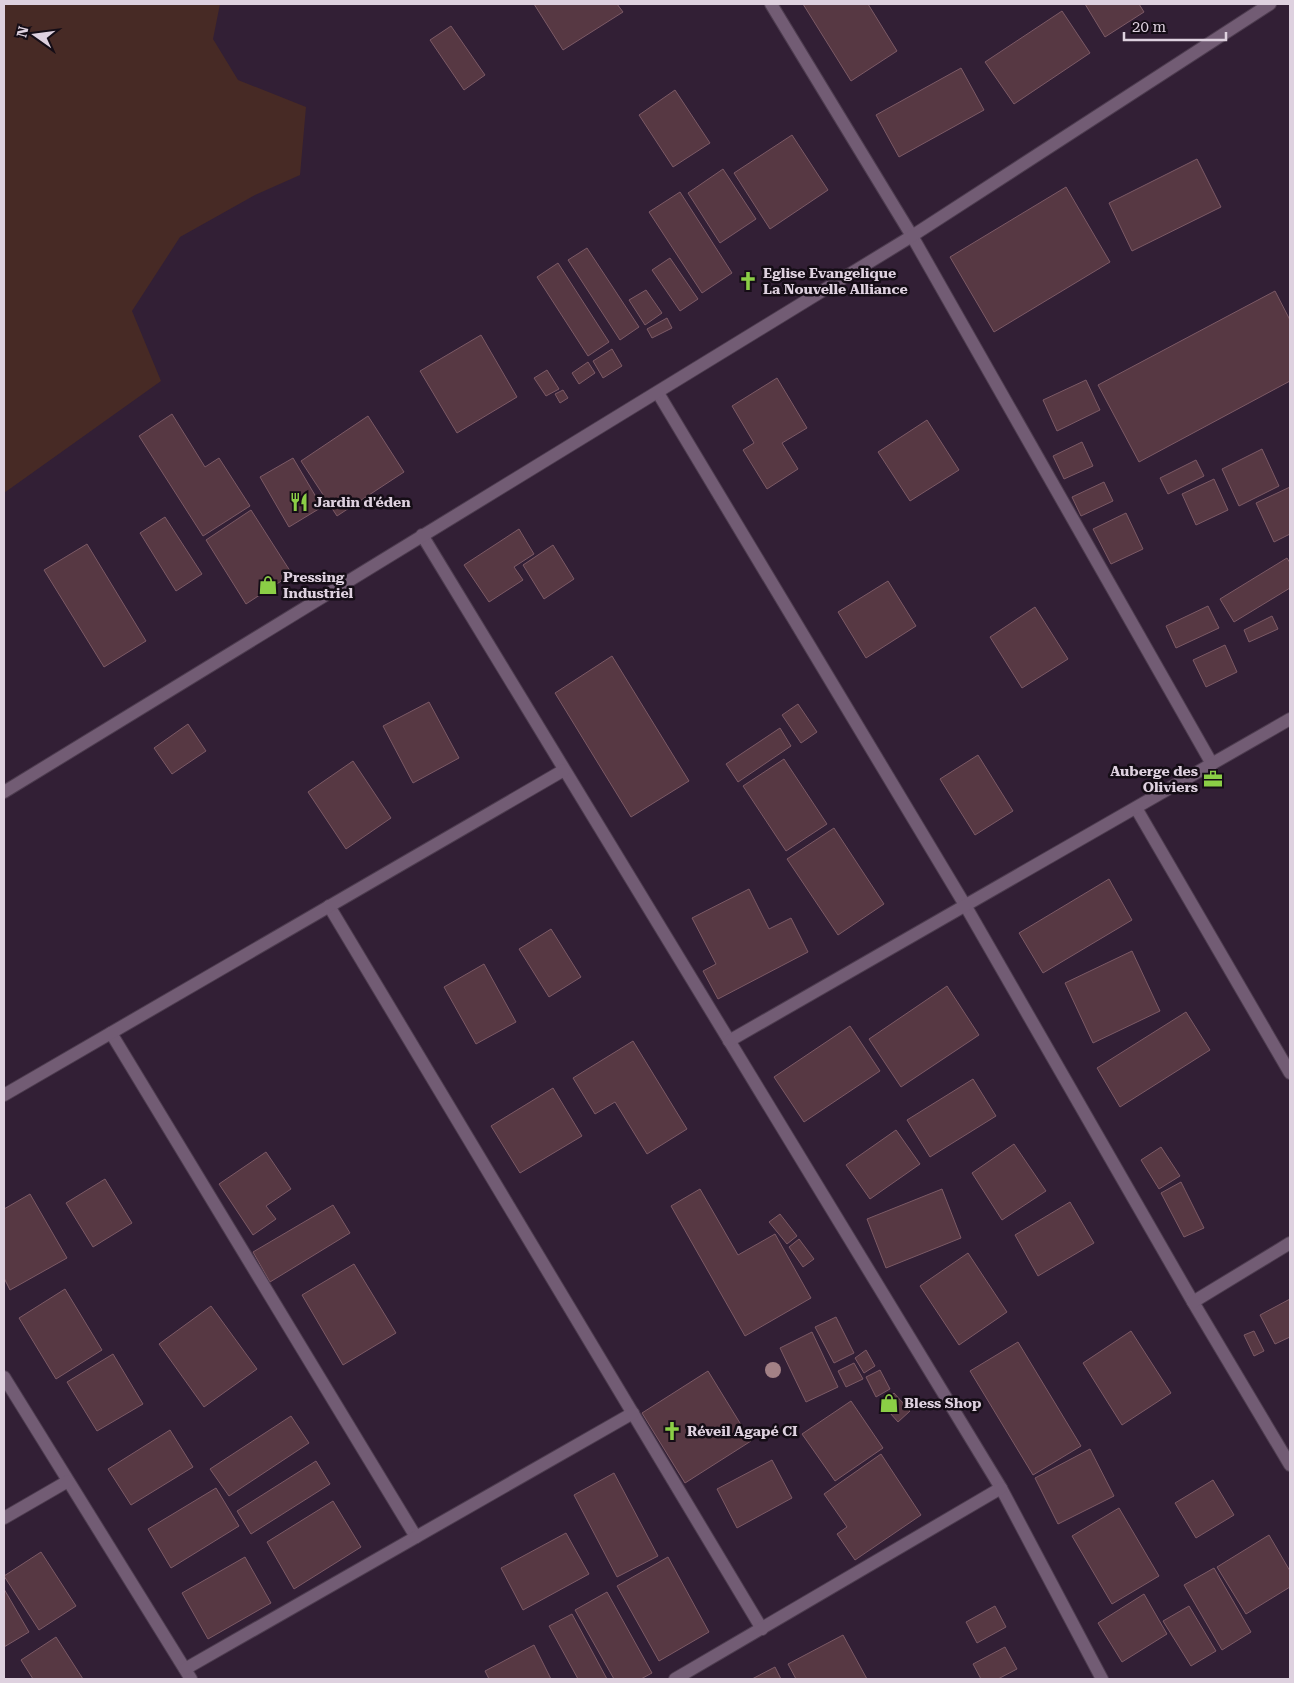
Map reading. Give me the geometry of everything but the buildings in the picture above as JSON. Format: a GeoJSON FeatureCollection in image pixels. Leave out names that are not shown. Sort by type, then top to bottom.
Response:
{"type":"FeatureCollection","features":[{"type":"Feature","properties":{"kind":"street"},"geometry":{"type":"LineString","coordinates":[[771,4],[912,236],[1212,764]]}},
{"type":"Feature","properties":{"kind":"street"},"geometry":{"type":"LineString","coordinates":[[4,792],[912,236],[1270,4]]}},
{"type":"Feature","properties":{"kind":"street"},"geometry":{"type":"LineString","coordinates":[[658,393],[965,905],[1193,1302],[1290,1465]]}},
{"type":"Feature","properties":{"kind":"street"},"geometry":{"type":"LineString","coordinates":[[422,535],[1001,1488],[1102,1679]]}},
{"type":"Feature","properties":{"kind":"street"},"geometry":{"type":"LineString","coordinates":[[729,1040],[1290,719]]}},
{"type":"Feature","properties":{"kind":"street"},"geometry":{"type":"LineString","coordinates":[[4,1095],[564,770]]}},
{"type":"Feature","properties":{"kind":"street"},"geometry":{"type":"LineString","coordinates":[[1136,808],[1290,1073]]}},
{"type":"Feature","properties":{"kind":"street"},"geometry":{"type":"LineString","coordinates":[[329,906],[762,1629]]}},
{"type":"Feature","properties":{"kind":"street"},"geometry":{"type":"LineString","coordinates":[[111,1033],[416,1537]]}},
{"type":"Feature","properties":{"kind":"street"},"geometry":{"type":"LineString","coordinates":[[1193,1302],[1290,1243]]}},
{"type":"Feature","properties":{"kind":"street"},"geometry":{"type":"LineString","coordinates":[[4,1377],[188,1674],[416,1537],[633,1414]]}},
{"type":"Feature","properties":{"kind":"street"},"geometry":{"type":"LineString","coordinates":[[4,1518],[68,1481]]}},
{"type":"Feature","properties":{"kind":"street"},"geometry":{"type":"LineString","coordinates":[[675,1679],[1001,1488]]}},
{"type":"Feature","properties":{"kind":"shaded area"},"geometry":{"type":"Polygon","coordinates":[[[4,4],[220,4],[213,39],[238,80],[306,107],[300,175],[255,195],[180,237],[132,311],[161,381],[4,493],[4,4]]]}},
{"type":"Feature","properties":{"kind":"place","name":"Eglise Evangelique La Nouvelle Alliance"},"geometry":{"type":"Point","coordinates":[748,281]}},
{"type":"Feature","properties":{"kind":"place","name":"Jardin d'éden"},"geometry":{"type":"Point","coordinates":[299,502]}},
{"type":"Feature","properties":{"kind":"place","name":"Pressing Industriel"},"geometry":{"type":"Point","coordinates":[268,585]}},
{"type":"Feature","properties":{"kind":"place","name":"Auberge des Oliviers"},"geometry":{"type":"Point","coordinates":[1213,779]}},
{"type":"Feature","properties":{"kind":"place","name":"Bless Shop"},"geometry":{"type":"Point","coordinates":[889,1403]}},
{"type":"Feature","properties":{"kind":"place","name":"Réveil Agapé CI"},"geometry":{"type":"Point","coordinates":[672,1431]}}]}
